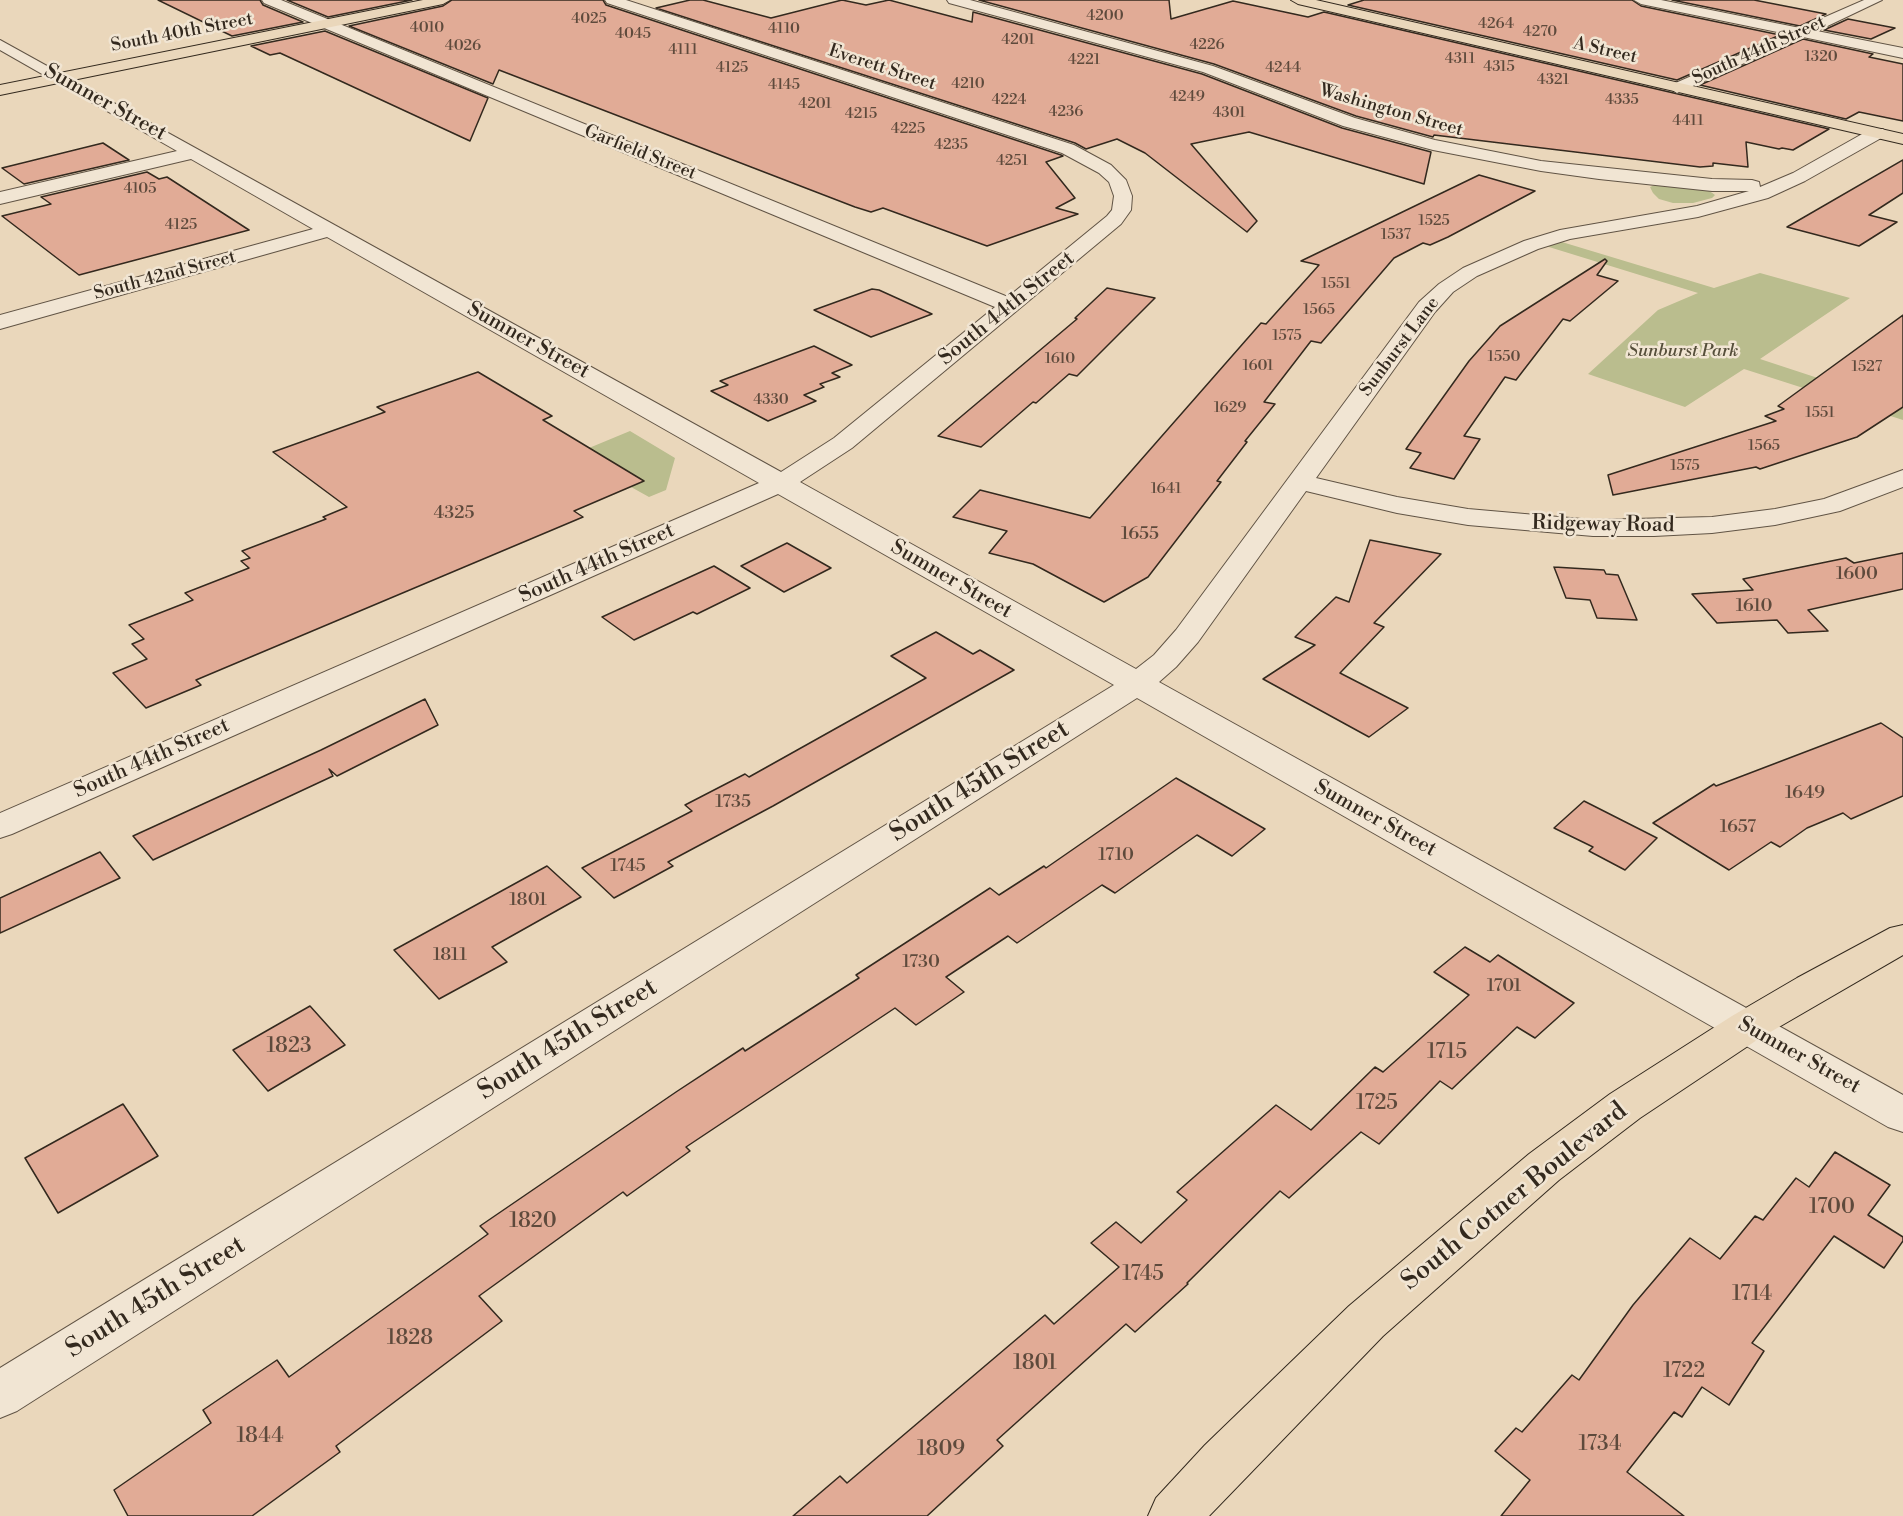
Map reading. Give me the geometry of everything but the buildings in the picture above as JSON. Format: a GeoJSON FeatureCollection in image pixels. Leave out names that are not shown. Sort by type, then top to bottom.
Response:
{"type":"FeatureCollection","features":[{"type":"Feature","properties":{"kind":"main road","name":"South 40th Street"},"geometry":{"type":"LineString","coordinates":[[0,90],[442,0]]}},
{"type":"Feature","properties":{"kind":"main road","name":"A Street"},"geometry":{"type":"LineString","coordinates":[[1298,0],[1903,139]]}},
{"type":"Feature","properties":{"kind":"main road","name":"South Cotner Boulevard"},"geometry":{"type":"LineString","coordinates":[[1174,1516],[1366,1321],[1482,1218],[1544,1167],[1625,1106],[1746,1027],[1810,988],[1903,938]]}},
{"type":"Feature","properties":{"kind":"street","name":"Garfield Street"},"geometry":{"type":"LineString","coordinates":[[269,0],[1011,306]]}},
{"type":"Feature","properties":{"kind":"street","name":"Everett Street"},"geometry":{"type":"LineString","coordinates":[[612,0],[1068,149],[1105,169],[1117,180],[1123,196]]}},
{"type":"Feature","properties":{"kind":"street","name":"Washington Street"},"geometry":{"type":"LineString","coordinates":[[954,0],[1208,69],[1391,135],[1485,156],[1611,176],[1741,186],[1779,183],[1795,179]]}},
{"type":"Feature","properties":{"kind":"street"},"geometry":{"type":"LineString","coordinates":[[1641,0],[1903,53]]}},
{"type":"Feature","properties":{"kind":"street","name":"South 44th Street"},"geometry":{"type":"LineString","coordinates":[[1677,87],[1875,0]]}},
{"type":"Feature","properties":{"kind":"street","name":"Sumner Street"},"geometry":{"type":"LineString","coordinates":[[0,44],[1903,1115]]}},
{"type":"Feature","properties":{"kind":"street","name":"Sunburst Lane"},"geometry":{"type":"LineString","coordinates":[[1136,685],[1165,661],[1187,636],[1427,307],[1446,288],[1470,272],[1531,245],[1606,226],[1653,204],[1729,203],[1761,194],[1795,179],[1877,134]]}},
{"type":"Feature","properties":{"kind":"street"},"geometry":{"type":"LineString","coordinates":[[0,198],[193,153]]}},
{"type":"Feature","properties":{"kind":"street"},"geometry":{"type":"LineString","coordinates":[[1611,176],[1653,204]]}},
{"type":"Feature","properties":{"kind":"street","name":"South 44th Street"},"geometry":{"type":"LineString","coordinates":[[0,826],[781,483],[843,443],[1114,220],[1121,210],[1123,196]]}},
{"type":"Feature","properties":{"kind":"street","name":"South 42nd Street"},"geometry":{"type":"LineString","coordinates":[[0,322],[330,230]]}},
{"type":"Feature","properties":{"kind":"street","name":"Ridgeway Road"},"geometry":{"type":"LineString","coordinates":[[1301,482],[1397,505],[1468,517],[1593,528],[1654,528],[1712,525],[1775,517],[1831,505],[1903,478]]}},
{"type":"Feature","properties":{"kind":"street","name":"South 45th Street"},"geometry":{"type":"LineString","coordinates":[[0,1395],[1136,685]]}},
{"type":"Feature","properties":{"kind":"green space"},"geometry":{"type":"Polygon","coordinates":[[[1657,184],[1708,190],[1715,195],[1693,203],[1673,203],[1659,199],[1653,193],[1650,187],[1657,184]]]}},
{"type":"Feature","properties":{"kind":"green space","name":"Sunburst Park"},"geometry":{"type":"Polygon","coordinates":[[[1552,239],[1714,288],[1760,273],[1850,298],[1760,359],[1903,406],[1903,420],[1744,369],[1685,407],[1588,374],[1658,310],[1698,293],[1536,243],[1552,239]]]}},
{"type":"Feature","properties":{"kind":"green space"},"geometry":{"type":"Polygon","coordinates":[[[630,431],[675,458],[666,490],[649,497],[631,487],[644,481],[589,448],[630,431]]]}}]}
